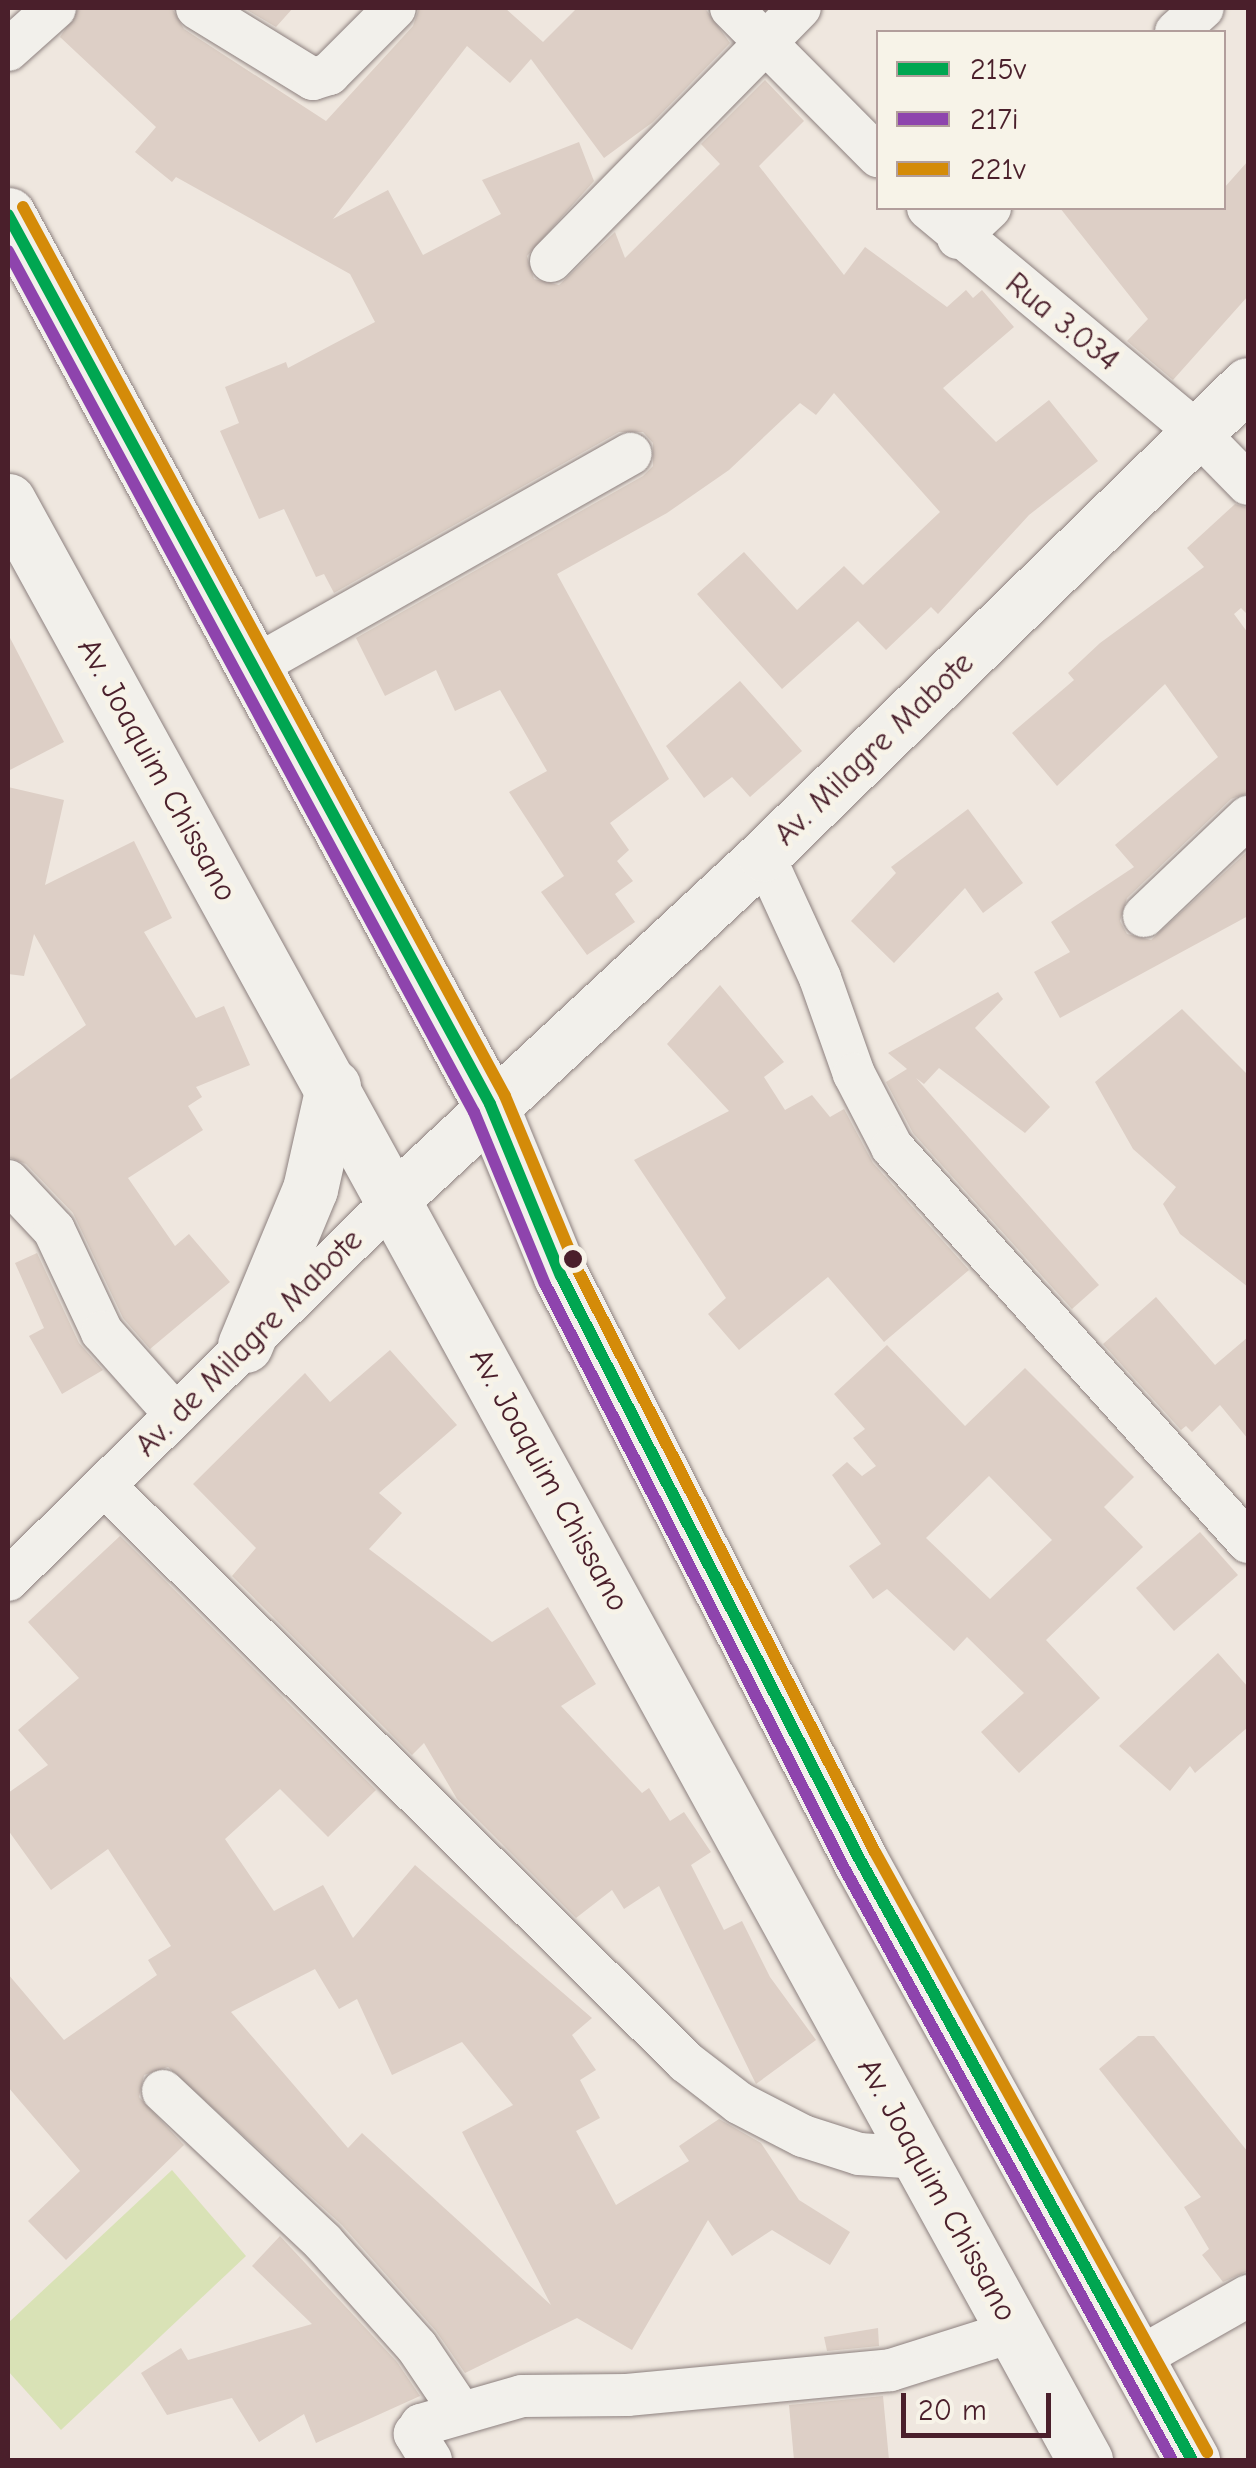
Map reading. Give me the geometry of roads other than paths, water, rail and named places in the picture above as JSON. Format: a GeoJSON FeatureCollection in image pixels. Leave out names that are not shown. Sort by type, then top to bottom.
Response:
{"type":"FeatureCollection","features":[{"type":"Feature","properties":{"kind":"main road"},"geometry":{"type":"LineString","coordinates":[[8,215],[490,1104],[561,1276],[860,1860],[1192,2460]]}},
{"type":"Feature","properties":{"kind":"main road","name":"Av. Joaquim Chissano"},"geometry":{"type":"LineString","coordinates":[[8,501],[395,1198],[1085,2460]]}},
{"type":"Feature","properties":{"kind":"main road"},"geometry":{"type":"LineString","coordinates":[[245,1345],[310,1189],[333,1087]]}},
{"type":"Feature","properties":{"kind":"street"},"geometry":{"type":"LineString","coordinates":[[8,50],[54,8]]}},
{"type":"Feature","properties":{"kind":"street"},"geometry":{"type":"LineString","coordinates":[[197,8],[312,79],[328,74],[395,8]]}},
{"type":"Feature","properties":{"kind":"street"},"geometry":{"type":"LineString","coordinates":[[731,8],[876,154]]}},
{"type":"Feature","properties":{"kind":"street"},"geometry":{"type":"LineString","coordinates":[[551,261],[800,8]]}},
{"type":"Feature","properties":{"kind":"street"},"geometry":{"type":"LineString","coordinates":[[1178,30],[1203,8]]}},
{"type":"Feature","properties":{"kind":"street","name":"Rua 3.034"},"geometry":{"type":"LineString","coordinates":[[930,210],[958,238],[1199,434],[1248,484]]}},
{"type":"Feature","properties":{"kind":"street"},"geometry":{"type":"LineString","coordinates":[[958,238],[988,210]]}},
{"type":"Feature","properties":{"kind":"street","name":"Av. Milagre Mabote"},"geometry":{"type":"LineString","coordinates":[[490,1104],[764,856],[1248,384]]}},
{"type":"Feature","properties":{"kind":"street"},"geometry":{"type":"LineString","coordinates":[[252,668],[630,454]]}},
{"type":"Feature","properties":{"kind":"street"},"geometry":{"type":"LineString","coordinates":[[1144,916],[1248,816]]}},
{"type":"Feature","properties":{"kind":"street"},"geometry":{"type":"LineString","coordinates":[[764,856],[820,978],[854,1074],[892,1148],[1248,1542]]}},
{"type":"Feature","properties":{"kind":"street","name":"Av. de Milagre Mabote"},"geometry":{"type":"LineString","coordinates":[[8,1580],[490,1104]]}},
{"type":"Feature","properties":{"kind":"street"},"geometry":{"type":"LineString","coordinates":[[8,1181],[54,1230],[102,1332],[176,1415]]}},
{"type":"Feature","properties":{"kind":"street"},"geometry":{"type":"LineString","coordinates":[[105,1486],[686,2062],[739,2103],[803,2136],[859,2154],[920,2158]]}},
{"type":"Feature","properties":{"kind":"street"},"geometry":{"type":"LineString","coordinates":[[163,2092],[323,2242],[417,2347],[460,2411]]}},
{"type":"Feature","properties":{"kind":"street"},"geometry":{"type":"LineString","coordinates":[[1138,2359],[1248,2296]]}},
{"type":"Feature","properties":{"kind":"street"},"geometry":{"type":"LineString","coordinates":[[431,2460],[416,2434],[460,2411],[522,2396],[627,2395],[891,2370],[1015,2332]]}}]}
